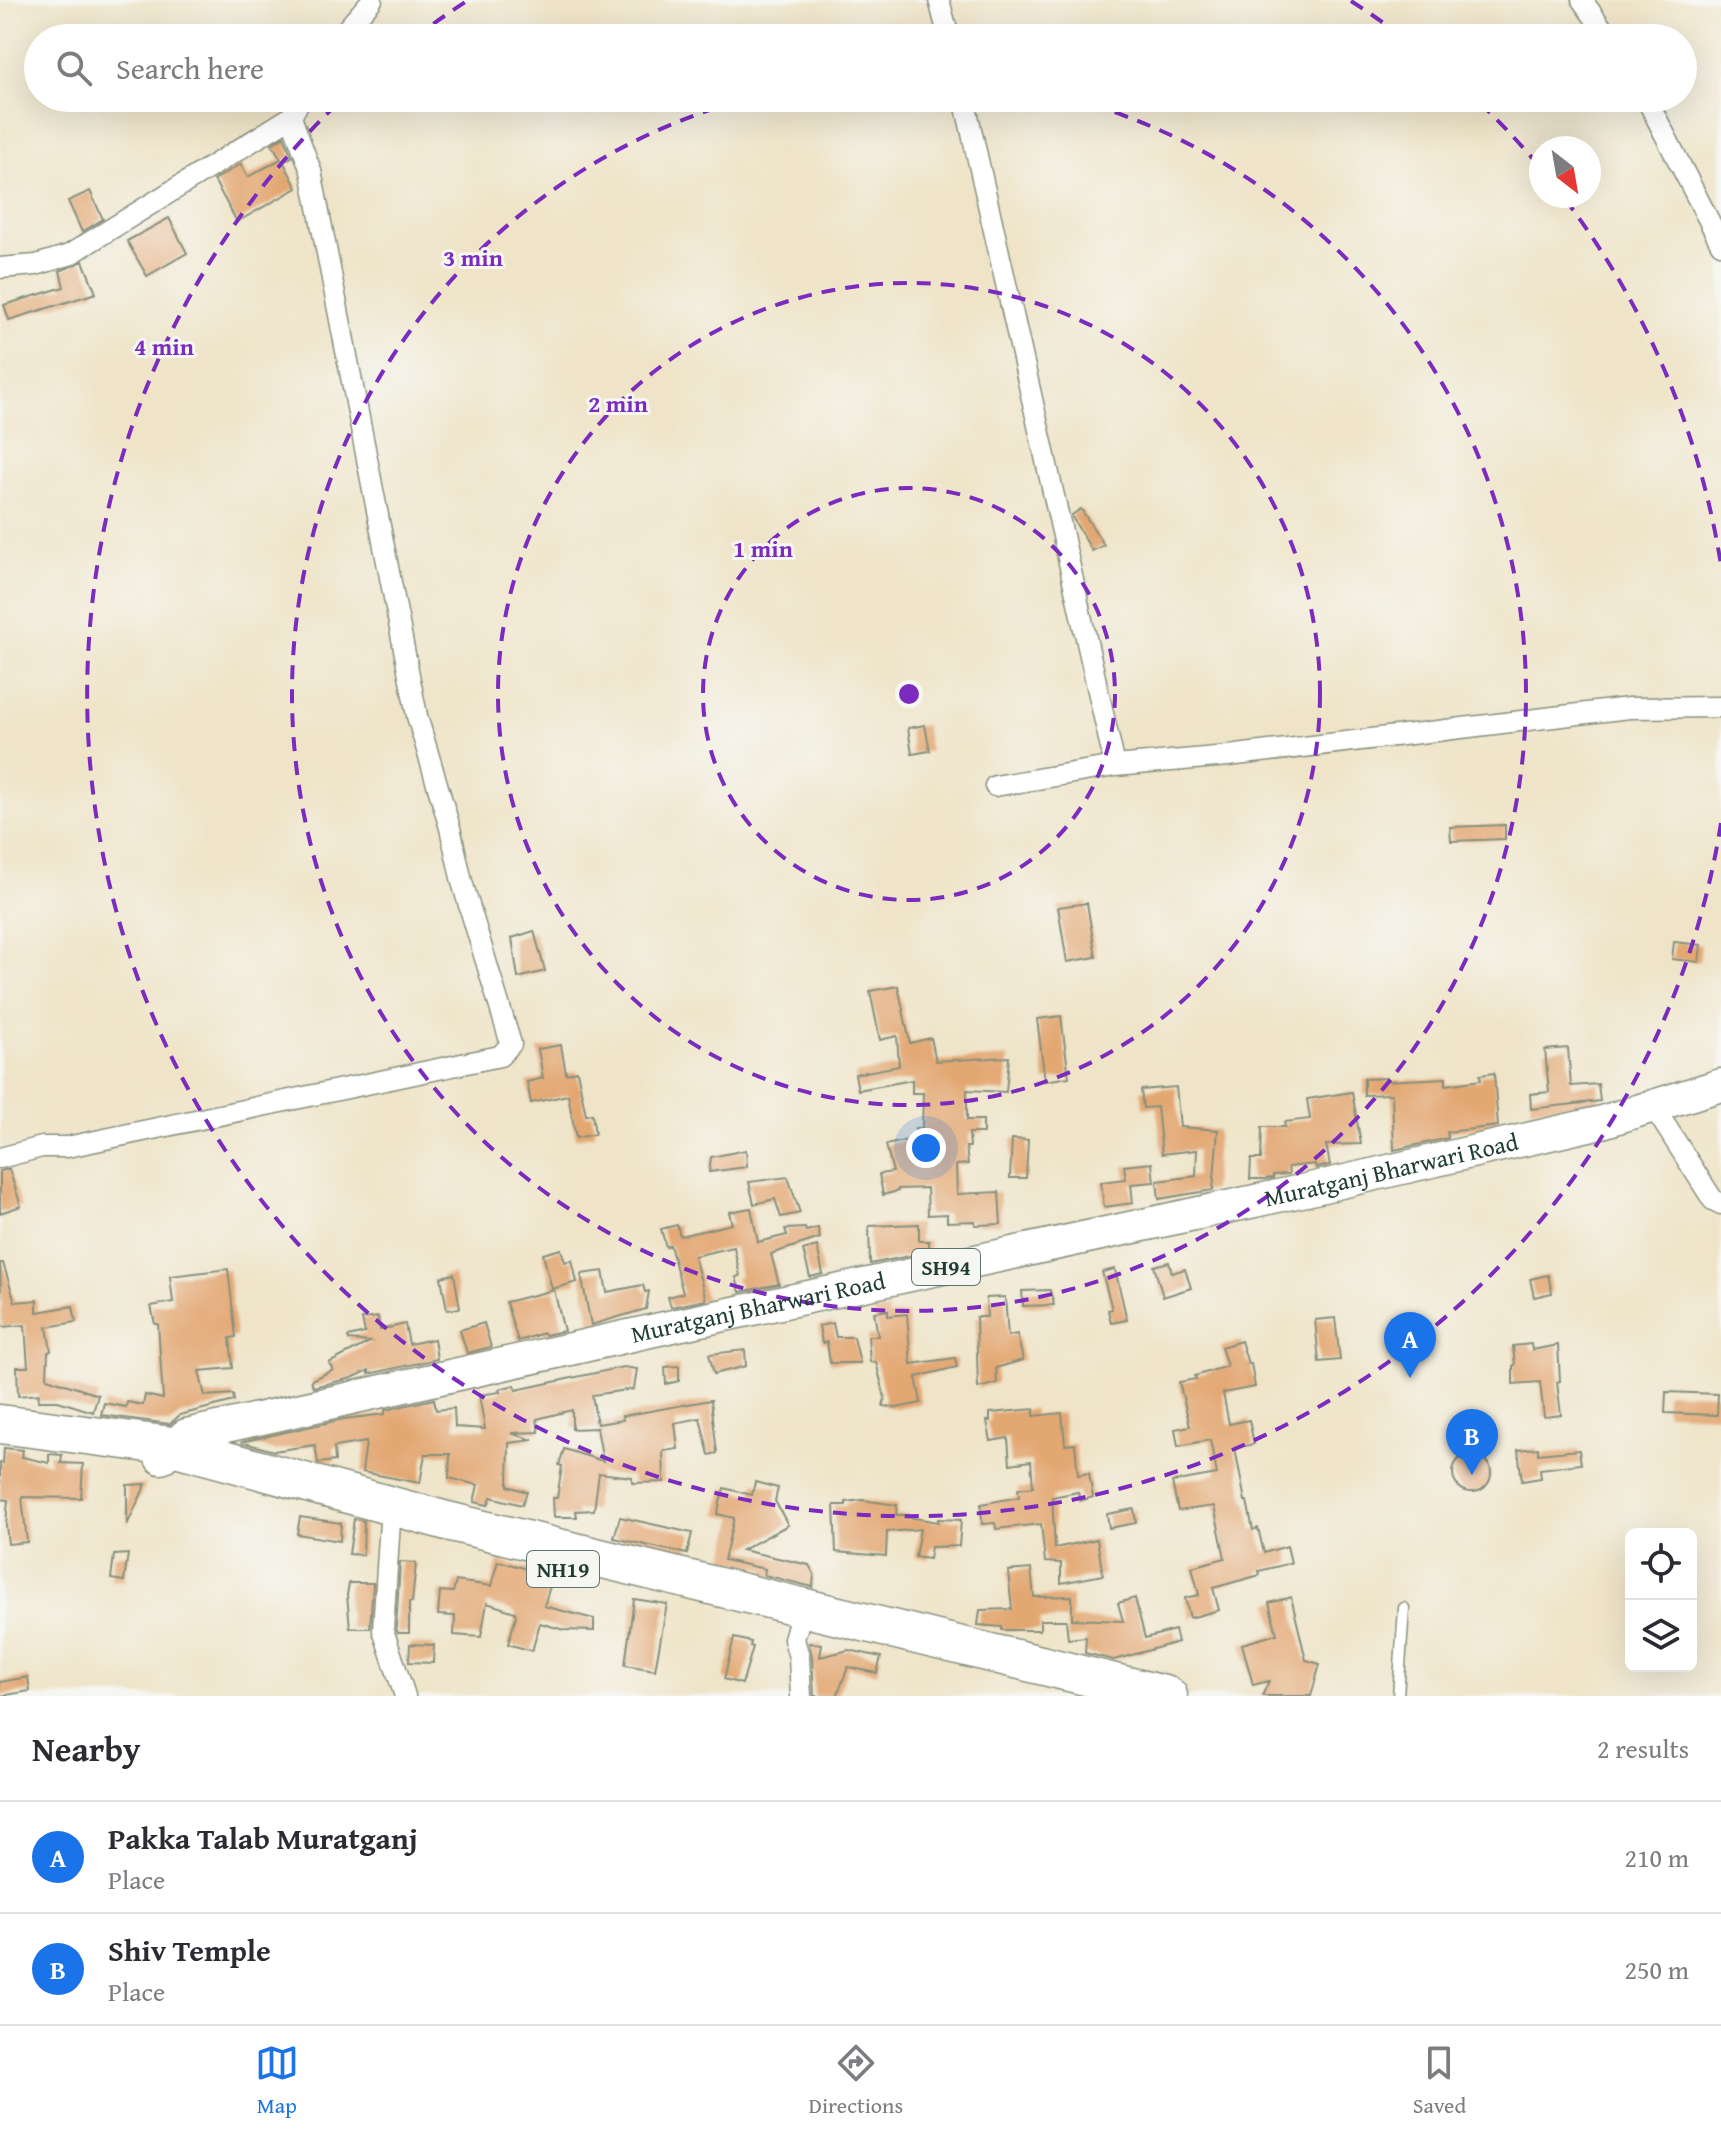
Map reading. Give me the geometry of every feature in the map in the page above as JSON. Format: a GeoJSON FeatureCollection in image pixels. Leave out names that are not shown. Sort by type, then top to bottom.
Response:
{"type":"FeatureCollection","features":[{"type":"Feature","properties":{"kind":"highway","name":"NH19"},"geometry":{"type":"LineString","coordinates":[[0,1424],[166,1458],[801,1616],[1168,1696]]}},
{"type":"Feature","properties":{"kind":"highway","name":"NH19"},"geometry":{"type":"LineString","coordinates":[[0,1444],[166,1458]]}},
{"type":"Feature","properties":{"kind":"highway","name":"NH19"},"geometry":{"type":"LineString","coordinates":[[801,1616],[1061,1696]]}},
{"type":"Feature","properties":{"kind":"main road","name":"Muratganj Bharwari Road"},"geometry":{"type":"LineString","coordinates":[[166,1458],[186,1435],[673,1326],[1306,1190],[1602,1122],[1721,1085]]}},
{"type":"Feature","properties":{"kind":"street"},"geometry":{"type":"LineString","coordinates":[[351,24],[372,0]]}},
{"type":"Feature","properties":{"kind":"street"},"geometry":{"type":"LineString","coordinates":[[939,0],[945,24]]}},
{"type":"Feature","properties":{"kind":"street"},"geometry":{"type":"LineString","coordinates":[[1582,0],[1599,24]]}},
{"type":"Feature","properties":{"kind":"street"},"geometry":{"type":"LineString","coordinates":[[0,268],[36,265],[69,255],[291,117],[294,112]]}},
{"type":"Feature","properties":{"kind":"street"},"geometry":{"type":"LineString","coordinates":[[967,112],[1115,766]]}},
{"type":"Feature","properties":{"kind":"street"},"geometry":{"type":"LineString","coordinates":[[1653,112],[1721,244]]}},
{"type":"Feature","properties":{"kind":"street"},"geometry":{"type":"LineString","coordinates":[[0,1158],[42,1147],[67,1147],[500,1056],[511,1044],[462,882],[450,828],[417,716],[311,171],[291,117]]}},
{"type":"Feature","properties":{"kind":"street"},"geometry":{"type":"LineString","coordinates":[[995,786],[1115,766],[1228,756],[1629,708],[1721,707]]}},
{"type":"Feature","properties":{"kind":"street"},"geometry":{"type":"LineString","coordinates":[[1653,1106],[1713,1200],[1721,1204]]}},
{"type":"Feature","properties":{"kind":"street"},"geometry":{"type":"LineString","coordinates":[[390,1516],[383,1630],[405,1696]]}},
{"type":"Feature","properties":{"kind":"street"},"geometry":{"type":"LineString","coordinates":[[801,1616],[794,1639],[799,1657],[801,1696]]}},
{"type":"Feature","properties":{"kind":"lane"},"geometry":{"type":"LineString","coordinates":[[1398,1696],[1404,1608]]}},
{"type":"Feature","properties":{"kind":"building"},"geometry":{"type":"Polygon","coordinates":[[[284,136],[292,157],[283,161],[297,188],[237,222],[214,180],[241,164],[248,177],[281,159],[272,144],[284,136]]]}},
{"type":"Feature","properties":{"kind":"building"},"geometry":{"type":"Polygon","coordinates":[[[90,191],[103,219],[82,232],[68,201],[90,191]]]}},
{"type":"Feature","properties":{"kind":"building"},"geometry":{"type":"Polygon","coordinates":[[[169,218],[187,253],[147,276],[127,241],[169,218]]]}},
{"type":"Feature","properties":{"kind":"building"},"geometry":{"type":"Polygon","coordinates":[[[83,261],[96,293],[9,320],[4,305],[64,287],[60,271],[83,261]]]}},
{"type":"Feature","properties":{"kind":"building"},"geometry":{"type":"Polygon","coordinates":[[[1081,509],[1104,545],[1092,551],[1072,517],[1081,509]]]}},
{"type":"Feature","properties":{"kind":"building"},"geometry":{"type":"Polygon","coordinates":[[[925,725],[930,751],[912,754],[908,728],[925,725]]]}},
{"type":"Feature","properties":{"kind":"building"},"geometry":{"type":"Polygon","coordinates":[[[1505,825],[1505,839],[1451,841],[1450,827],[1505,825]]]}},
{"type":"Feature","properties":{"kind":"building"},"geometry":{"type":"Polygon","coordinates":[[[1087,903],[1096,957],[1067,962],[1058,907],[1087,903]]]}},
{"type":"Feature","properties":{"kind":"building"},"geometry":{"type":"Polygon","coordinates":[[[534,931],[545,971],[518,978],[512,938],[534,931]]]}},
{"type":"Feature","properties":{"kind":"building"},"geometry":{"type":"Polygon","coordinates":[[[1674,942],[1701,945],[1699,962],[1672,959],[1674,942]]]}},
{"type":"Feature","properties":{"kind":"building"},"geometry":{"type":"Polygon","coordinates":[[[898,986],[910,1043],[931,1038],[936,1061],[1009,1057],[1006,1092],[967,1090],[967,1120],[983,1120],[983,1133],[969,1133],[970,1147],[966,1147],[968,1164],[956,1165],[957,1194],[999,1192],[1001,1224],[947,1222],[947,1214],[928,1215],[927,1188],[898,1189],[883,1195],[879,1174],[893,1172],[886,1145],[916,1138],[915,1128],[922,1128],[923,1093],[912,1093],[912,1080],[858,1090],[855,1074],[899,1066],[897,1036],[880,1040],[870,991],[898,986]]]}},
{"type":"Feature","properties":{"kind":"building"},"geometry":{"type":"Polygon","coordinates":[[[1061,1016],[1069,1077],[1045,1081],[1037,1019],[1061,1016]]]}},
{"type":"Feature","properties":{"kind":"building"},"geometry":{"type":"Polygon","coordinates":[[[561,1045],[566,1074],[577,1071],[586,1115],[592,1114],[595,1134],[576,1138],[568,1095],[531,1103],[527,1082],[543,1078],[538,1049],[561,1045]]]}},
{"type":"Feature","properties":{"kind":"building"},"geometry":{"type":"Polygon","coordinates":[[[1568,1048],[1571,1086],[1598,1084],[1600,1101],[1531,1109],[1530,1094],[1549,1092],[1545,1050],[1568,1048]]]}},
{"type":"Feature","properties":{"kind":"building"},"geometry":{"type":"Polygon","coordinates":[[[1494,1073],[1498,1126],[1447,1132],[1448,1138],[1394,1150],[1392,1094],[1364,1095],[1364,1079],[1446,1078],[1446,1085],[1481,1080],[1480,1075],[1494,1073]]]}},
{"type":"Feature","properties":{"kind":"building"},"geometry":{"type":"Polygon","coordinates":[[[1176,1087],[1180,1127],[1218,1130],[1213,1190],[1159,1199],[1157,1181],[1196,1176],[1197,1150],[1162,1154],[1157,1107],[1143,1108],[1141,1090],[1176,1087]]]}},
{"type":"Feature","properties":{"kind":"building"},"geometry":{"type":"Polygon","coordinates":[[[1352,1092],[1361,1144],[1326,1145],[1330,1165],[1288,1167],[1289,1174],[1250,1179],[1251,1159],[1261,1159],[1262,1127],[1285,1127],[1284,1122],[1310,1119],[1307,1099],[1352,1092]]]}},
{"type":"Feature","properties":{"kind":"building"},"geometry":{"type":"Polygon","coordinates":[[[1012,1139],[1028,1140],[1026,1178],[1010,1178],[1012,1139]]]}},
{"type":"Feature","properties":{"kind":"building"},"geometry":{"type":"Polygon","coordinates":[[[746,1150],[747,1167],[709,1172],[711,1157],[746,1150]]]}},
{"type":"Feature","properties":{"kind":"building"},"geometry":{"type":"Polygon","coordinates":[[[1152,1163],[1154,1182],[1131,1184],[1133,1203],[1104,1207],[1101,1182],[1126,1179],[1124,1166],[1152,1163]]]}},
{"type":"Feature","properties":{"kind":"building"},"geometry":{"type":"Polygon","coordinates":[[[9,1169],[21,1206],[0,1213],[0,1171],[9,1169]]]}},
{"type":"Feature","properties":{"kind":"building"},"geometry":{"type":"Polygon","coordinates":[[[788,1177],[800,1213],[781,1217],[775,1199],[754,1204],[749,1182],[788,1177]]]}},
{"type":"Feature","properties":{"kind":"building"},"geometry":{"type":"Polygon","coordinates":[[[751,1208],[758,1242],[787,1235],[785,1229],[805,1228],[806,1231],[818,1228],[820,1238],[771,1254],[779,1284],[740,1292],[734,1247],[694,1256],[706,1300],[671,1307],[668,1297],[683,1293],[670,1245],[666,1247],[661,1229],[677,1225],[680,1236],[732,1224],[729,1212],[751,1208]]]}},
{"type":"Feature","properties":{"kind":"building"},"geometry":{"type":"Polygon","coordinates":[[[919,1224],[919,1241],[929,1241],[929,1252],[870,1264],[869,1226],[919,1224]]]}},
{"type":"Feature","properties":{"kind":"building"},"geometry":{"type":"Polygon","coordinates":[[[817,1246],[823,1274],[810,1277],[803,1250],[817,1246]]]}},
{"type":"Feature","properties":{"kind":"building"},"geometry":{"type":"Polygon","coordinates":[[[561,1249],[565,1262],[572,1260],[577,1282],[552,1289],[543,1254],[561,1249]]]}},
{"type":"Feature","properties":{"kind":"building"},"geometry":{"type":"Polygon","coordinates":[[[1169,1262],[1172,1273],[1185,1269],[1191,1288],[1163,1297],[1154,1266],[1169,1262]]]}},
{"type":"Feature","properties":{"kind":"building"},"geometry":{"type":"Polygon","coordinates":[[[0,1263],[3,1263],[15,1302],[37,1300],[37,1312],[73,1306],[76,1322],[47,1327],[51,1351],[48,1352],[47,1378],[98,1395],[93,1412],[58,1401],[38,1401],[39,1394],[18,1396],[17,1367],[28,1367],[25,1325],[2,1327],[0,1263]]]}},
{"type":"Feature","properties":{"kind":"building"},"geometry":{"type":"Polygon","coordinates":[[[228,1269],[236,1337],[230,1338],[233,1368],[199,1371],[205,1396],[233,1394],[234,1401],[180,1415],[170,1424],[101,1415],[104,1403],[126,1407],[127,1402],[143,1405],[145,1395],[163,1399],[158,1324],[155,1324],[151,1306],[173,1302],[170,1276],[228,1269]]]}},
{"type":"Feature","properties":{"kind":"building"},"geometry":{"type":"Polygon","coordinates":[[[1115,1269],[1127,1320],[1111,1323],[1108,1310],[1112,1309],[1102,1272],[1115,1269]]]}},
{"type":"Feature","properties":{"kind":"building"},"geometry":{"type":"Polygon","coordinates":[[[603,1271],[607,1292],[643,1285],[645,1292],[649,1291],[646,1309],[591,1325],[581,1274],[603,1271]]]}},
{"type":"Feature","properties":{"kind":"building"},"geometry":{"type":"Polygon","coordinates":[[[454,1274],[460,1308],[447,1310],[441,1277],[454,1274]]]}},
{"type":"Feature","properties":{"kind":"building"},"geometry":{"type":"Polygon","coordinates":[[[1548,1275],[1552,1293],[1534,1297],[1530,1279],[1548,1275]]]}},
{"type":"Feature","properties":{"kind":"building"},"geometry":{"type":"Polygon","coordinates":[[[554,1290],[564,1331],[518,1341],[506,1302],[554,1290]]]}},
{"type":"Feature","properties":{"kind":"building"},"geometry":{"type":"Polygon","coordinates":[[[1050,1290],[1054,1305],[1023,1306],[1022,1291],[1050,1290]]]}},
{"type":"Feature","properties":{"kind":"building"},"geometry":{"type":"Polygon","coordinates":[[[1005,1297],[1008,1336],[1017,1334],[1023,1360],[996,1368],[997,1383],[978,1388],[976,1317],[987,1317],[986,1298],[1005,1297]]]}},
{"type":"Feature","properties":{"kind":"building"},"geometry":{"type":"Polygon","coordinates":[[[888,1310],[888,1316],[907,1314],[911,1364],[955,1358],[957,1367],[916,1377],[921,1403],[896,1408],[883,1406],[885,1398],[876,1362],[870,1362],[868,1336],[878,1336],[874,1312],[888,1310]]]}},
{"type":"Feature","properties":{"kind":"building"},"geometry":{"type":"Polygon","coordinates":[[[378,1317],[380,1330],[405,1324],[409,1344],[434,1339],[437,1359],[369,1374],[369,1370],[352,1378],[313,1387],[311,1380],[333,1370],[329,1363],[370,1342],[349,1340],[348,1337],[365,1333],[362,1319],[378,1317]]]}},
{"type":"Feature","properties":{"kind":"building"},"geometry":{"type":"Polygon","coordinates":[[[1335,1318],[1340,1360],[1319,1362],[1315,1320],[1335,1318]]]}},
{"type":"Feature","properties":{"kind":"building"},"geometry":{"type":"Polygon","coordinates":[[[484,1323],[491,1347],[467,1353],[460,1330],[484,1323]]]}},
{"type":"Feature","properties":{"kind":"building"},"geometry":{"type":"Polygon","coordinates":[[[833,1323],[836,1337],[854,1337],[860,1363],[830,1363],[827,1342],[822,1343],[819,1326],[833,1323]]]}},
{"type":"Feature","properties":{"kind":"building"},"geometry":{"type":"Polygon","coordinates":[[[1241,1341],[1248,1364],[1251,1363],[1255,1387],[1223,1393],[1229,1424],[1249,1420],[1254,1444],[1235,1448],[1245,1501],[1253,1530],[1258,1528],[1264,1553],[1287,1546],[1291,1563],[1213,1588],[1219,1610],[1190,1618],[1185,1598],[1199,1595],[1192,1567],[1225,1558],[1214,1506],[1178,1511],[1172,1482],[1217,1474],[1210,1440],[1178,1446],[1175,1429],[1190,1426],[1179,1382],[1196,1379],[1195,1376],[1227,1366],[1221,1347],[1241,1341]]]}},
{"type":"Feature","properties":{"kind":"building"},"geometry":{"type":"Polygon","coordinates":[[[1531,1344],[1532,1350],[1558,1345],[1560,1381],[1557,1382],[1561,1415],[1544,1417],[1540,1382],[1513,1384],[1513,1346],[1531,1344]]]}},
{"type":"Feature","properties":{"kind":"building"},"geometry":{"type":"Polygon","coordinates":[[[745,1350],[746,1366],[714,1374],[709,1354],[745,1350]]]}},
{"type":"Feature","properties":{"kind":"building"},"geometry":{"type":"Polygon","coordinates":[[[679,1366],[679,1381],[666,1384],[665,1367],[679,1366]]]}},
{"type":"Feature","properties":{"kind":"building"},"geometry":{"type":"Polygon","coordinates":[[[623,1367],[637,1369],[634,1389],[592,1395],[597,1424],[623,1420],[622,1416],[711,1400],[717,1453],[709,1455],[700,1418],[675,1423],[678,1449],[663,1451],[664,1482],[632,1483],[632,1477],[599,1473],[594,1510],[576,1511],[577,1517],[554,1517],[553,1498],[557,1498],[562,1466],[559,1465],[564,1449],[603,1461],[597,1428],[572,1429],[572,1410],[537,1419],[539,1432],[511,1433],[533,1440],[509,1443],[508,1486],[527,1492],[522,1505],[491,1497],[488,1505],[474,1502],[478,1485],[449,1478],[450,1454],[425,1454],[420,1483],[362,1472],[366,1442],[334,1447],[335,1461],[318,1463],[315,1445],[274,1451],[241,1442],[344,1419],[385,1414],[385,1410],[434,1399],[436,1410],[454,1408],[455,1427],[485,1429],[479,1395],[500,1392],[499,1389],[515,1385],[516,1390],[623,1367]]]}},
{"type":"Feature","properties":{"kind":"building"},"geometry":{"type":"Polygon","coordinates":[[[1666,1392],[1718,1394],[1717,1415],[1665,1413],[1666,1392]]]}},
{"type":"Feature","properties":{"kind":"building"},"geometry":{"type":"Polygon","coordinates":[[[1034,1409],[1034,1416],[1062,1413],[1065,1445],[1075,1444],[1078,1475],[1089,1473],[1093,1497],[1080,1501],[1078,1492],[1052,1497],[1055,1548],[1097,1539],[1103,1575],[1061,1583],[1061,1563],[1045,1562],[1041,1524],[996,1529],[995,1523],[982,1524],[981,1504],[1019,1497],[1018,1489],[1033,1487],[1031,1461],[1010,1464],[1008,1438],[991,1441],[987,1421],[990,1421],[990,1413],[1034,1409]]]}},
{"type":"Feature","properties":{"kind":"building"},"geometry":{"type":"Polygon","coordinates":[[[4,1448],[23,1450],[22,1457],[49,1463],[49,1454],[62,1455],[61,1463],[83,1464],[81,1498],[22,1497],[27,1542],[8,1544],[8,1500],[0,1499],[0,1463],[3,1463],[4,1448]]]}},
{"type":"Feature","properties":{"kind":"building"},"geometry":{"type":"Polygon","coordinates":[[[1538,1448],[1538,1454],[1579,1450],[1581,1464],[1540,1469],[1541,1478],[1522,1481],[1518,1450],[1538,1448]]]}},
{"type":"Feature","properties":{"kind":"building"},"geometry":{"type":"Polygon","coordinates":[[[1472,1454],[1486,1459],[1491,1473],[1486,1487],[1472,1492],[1458,1487],[1453,1473],[1458,1459],[1472,1454]]]}},
{"type":"Feature","properties":{"kind":"building"},"geometry":{"type":"Polygon","coordinates":[[[755,1482],[778,1488],[775,1501],[788,1525],[742,1550],[809,1565],[814,1574],[813,1587],[764,1575],[765,1569],[724,1560],[734,1518],[717,1514],[724,1488],[752,1495],[755,1482]]]}},
{"type":"Feature","properties":{"kind":"building"},"geometry":{"type":"Polygon","coordinates":[[[146,1484],[127,1525],[127,1485],[146,1484]]]}},
{"type":"Feature","properties":{"kind":"building"},"geometry":{"type":"Polygon","coordinates":[[[862,1500],[897,1505],[896,1515],[938,1522],[938,1519],[961,1520],[959,1546],[931,1547],[929,1559],[915,1557],[920,1529],[887,1532],[886,1556],[836,1552],[834,1505],[862,1500]]]}},
{"type":"Feature","properties":{"kind":"building"},"geometry":{"type":"Polygon","coordinates":[[[1134,1509],[1136,1523],[1109,1528],[1107,1514],[1134,1509]]]}},
{"type":"Feature","properties":{"kind":"building"},"geometry":{"type":"Polygon","coordinates":[[[300,1517],[341,1523],[340,1541],[297,1534],[300,1517]]]}},
{"type":"Feature","properties":{"kind":"building"},"geometry":{"type":"Polygon","coordinates":[[[620,1517],[692,1533],[687,1554],[614,1538],[620,1517]]]}},
{"type":"Feature","properties":{"kind":"building"},"geometry":{"type":"Polygon","coordinates":[[[354,1519],[364,1521],[363,1555],[349,1554],[354,1519]]]}},
{"type":"Feature","properties":{"kind":"building"},"geometry":{"type":"Polygon","coordinates":[[[128,1554],[124,1581],[111,1579],[114,1555],[128,1554]]]}},
{"type":"Feature","properties":{"kind":"building"},"geometry":{"type":"Polygon","coordinates":[[[498,1561],[553,1576],[544,1606],[594,1619],[594,1631],[564,1630],[540,1623],[532,1651],[508,1644],[515,1612],[487,1603],[481,1637],[454,1635],[455,1616],[438,1615],[440,1591],[453,1592],[456,1581],[491,1586],[498,1561]]]}},
{"type":"Feature","properties":{"kind":"building"},"geometry":{"type":"Polygon","coordinates":[[[400,1562],[416,1563],[412,1602],[409,1602],[409,1633],[398,1633],[396,1628],[400,1562]]]}},
{"type":"Feature","properties":{"kind":"building"},"geometry":{"type":"Polygon","coordinates":[[[1031,1569],[1034,1597],[1072,1596],[1072,1619],[1123,1621],[1118,1603],[1135,1598],[1145,1638],[1175,1630],[1178,1642],[1114,1660],[1085,1653],[1086,1637],[1068,1639],[1066,1620],[1040,1620],[1040,1630],[1002,1630],[1002,1627],[978,1625],[980,1610],[1012,1609],[1008,1571],[1031,1569]]]}},
{"type":"Feature","properties":{"kind":"building"},"geometry":{"type":"Polygon","coordinates":[[[349,1583],[373,1583],[370,1628],[350,1628],[349,1583]]]}},
{"type":"Feature","properties":{"kind":"building"},"geometry":{"type":"Polygon","coordinates":[[[1291,1597],[1306,1660],[1320,1664],[1311,1696],[1262,1696],[1269,1681],[1253,1685],[1242,1644],[1277,1634],[1269,1603],[1291,1597]]]}},
{"type":"Feature","properties":{"kind":"building"},"geometry":{"type":"Polygon","coordinates":[[[634,1599],[667,1604],[655,1670],[625,1665],[634,1599]]]}},
{"type":"Feature","properties":{"kind":"building"},"geometry":{"type":"Polygon","coordinates":[[[734,1638],[751,1642],[750,1646],[753,1647],[742,1684],[724,1679],[734,1638]]]}},
{"type":"Feature","properties":{"kind":"building"},"geometry":{"type":"Polygon","coordinates":[[[809,1643],[822,1644],[820,1657],[849,1650],[881,1657],[877,1673],[848,1667],[837,1696],[814,1696],[809,1643]]]}},
{"type":"Feature","properties":{"kind":"building"},"geometry":{"type":"Polygon","coordinates":[[[410,1644],[434,1645],[433,1663],[409,1662],[410,1644]]]}},
{"type":"Feature","properties":{"kind":"building"},"geometry":{"type":"Polygon","coordinates":[[[28,1677],[30,1691],[0,1696],[0,1682],[28,1677]]]}},
{"type":"Feature","properties":{"kind":"place","name":"Pakka Talab Muratganj"},"geometry":{"type":"Point","coordinates":[1410,1378]}},
{"type":"Feature","properties":{"kind":"place","name":"Shiv Temple"},"geometry":{"type":"Point","coordinates":[1472,1475]}}]}
